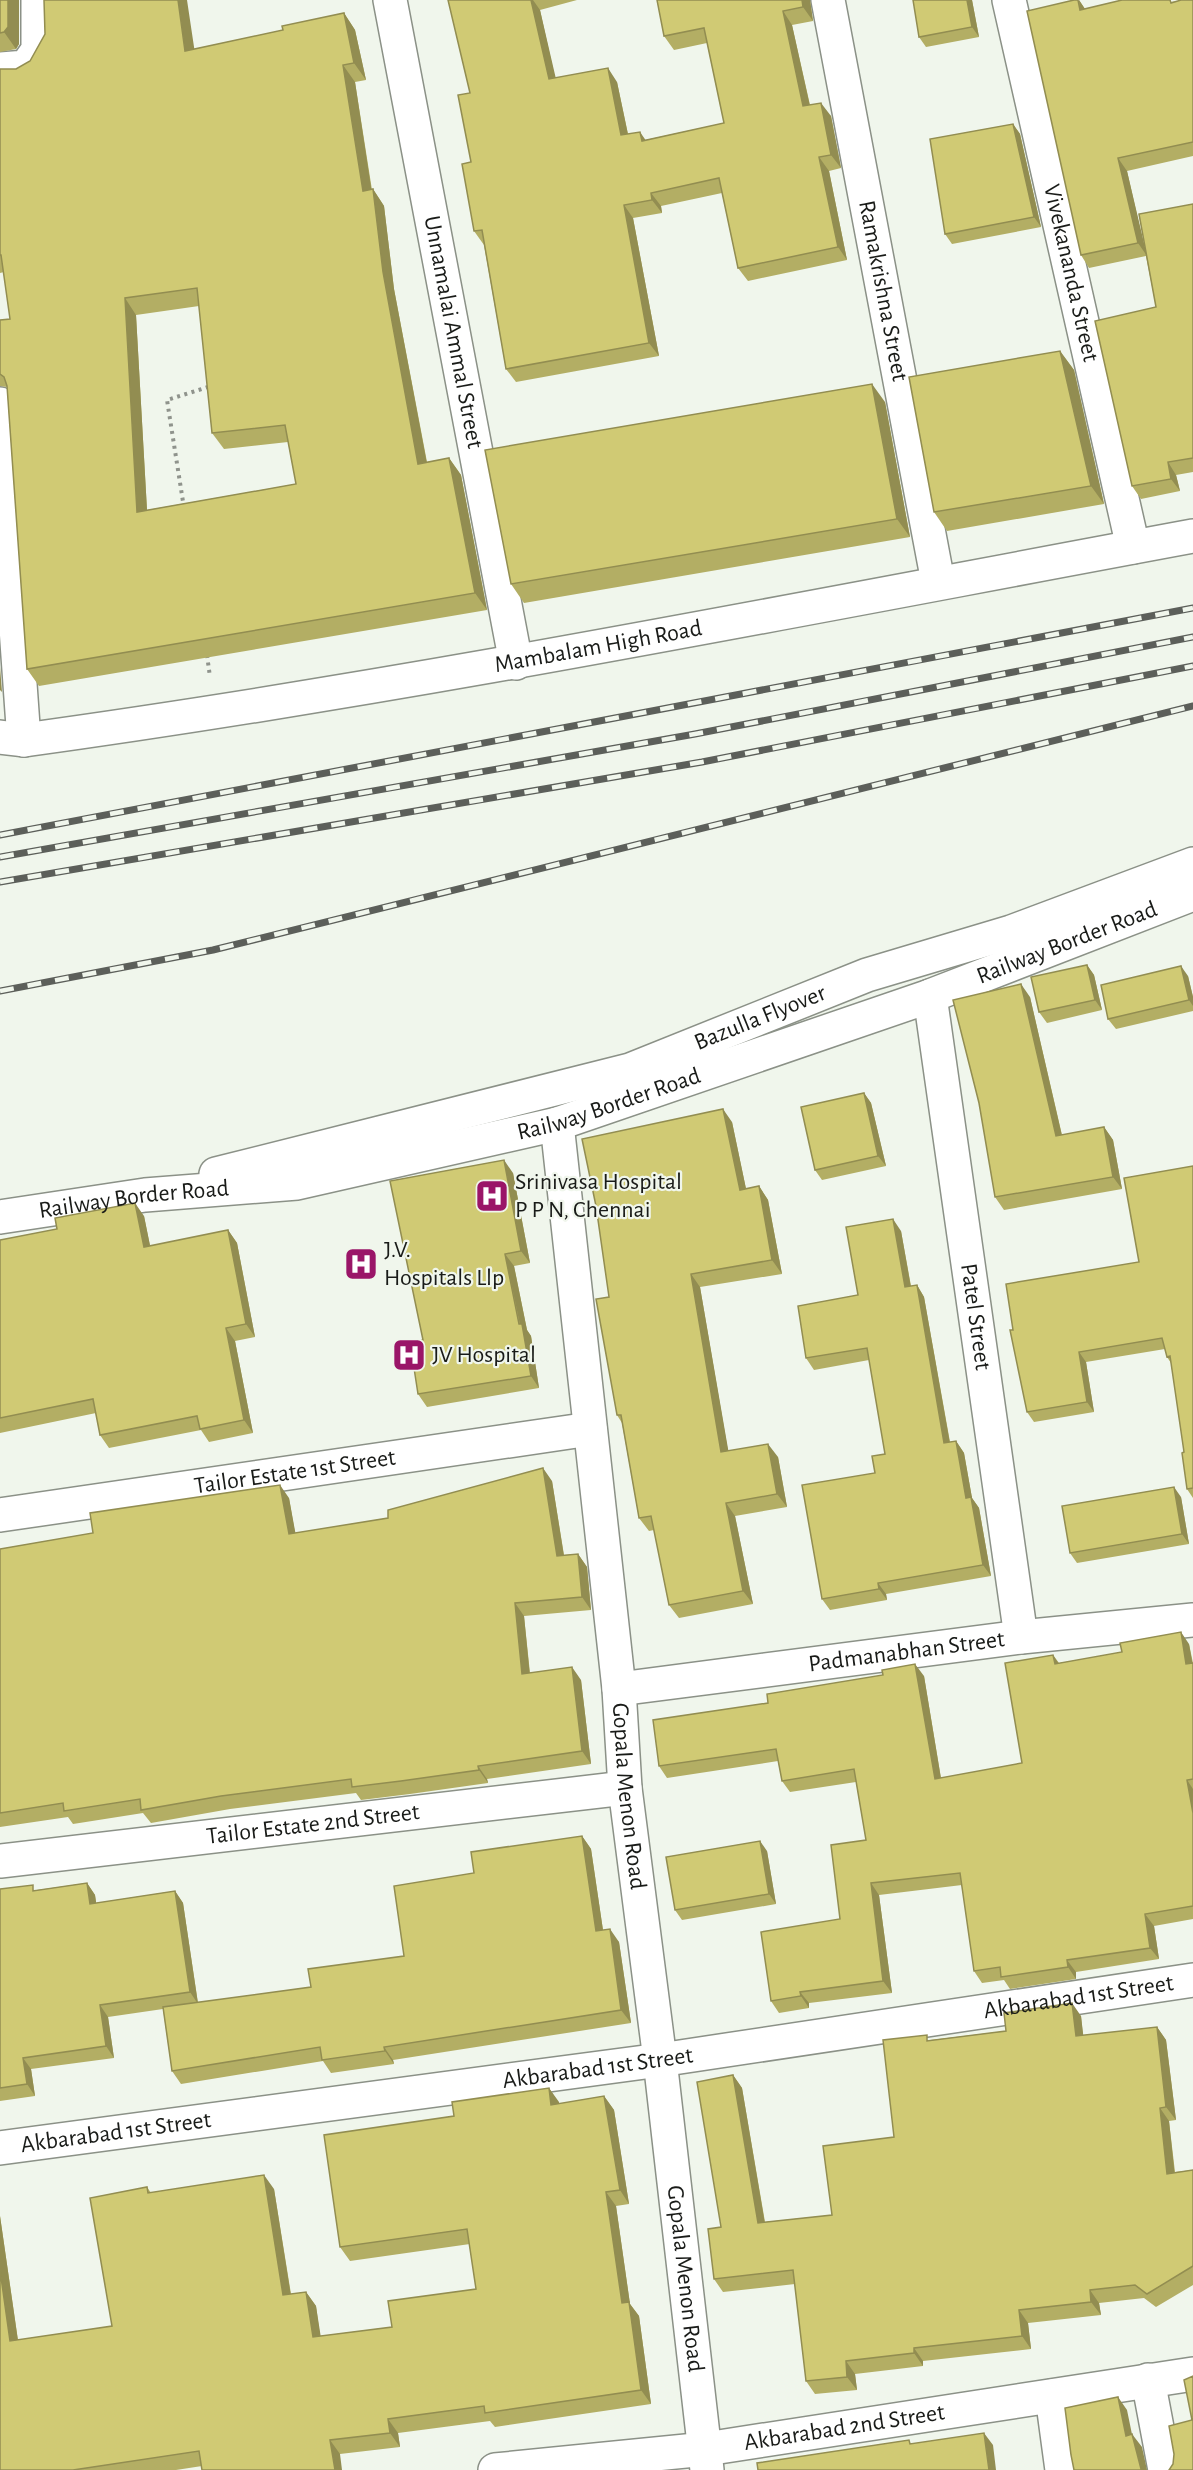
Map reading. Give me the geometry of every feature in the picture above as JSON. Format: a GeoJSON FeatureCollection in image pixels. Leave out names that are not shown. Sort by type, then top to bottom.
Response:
{"type":"FeatureCollection","features":[{"type":"Feature","properties":{"kind":"street"},"geometry":{"type":"LineString","coordinates":[[0,69],[26,67],[38,50],[38,0]]}},
{"type":"Feature","properties":{"kind":"street","name":"Unnamalai Ammal Street"},"geometry":{"type":"LineString","coordinates":[[390,0],[516,663]]}},
{"type":"Feature","properties":{"kind":"street","name":"Ramakrishna Street"},"geometry":{"type":"LineString","coordinates":[[828,0],[938,582]]}},
{"type":"Feature","properties":{"kind":"street","name":"Vivekananda Street"},"geometry":{"type":"LineString","coordinates":[[1009,0],[1133,547]]}},
{"type":"Feature","properties":{"kind":"street"},"geometry":{"type":"LineString","coordinates":[[0,404],[12,738]]}},
{"type":"Feature","properties":{"kind":"street","name":"Mambalam High Road"},"geometry":{"type":"LineString","coordinates":[[12,738],[216,714],[516,663],[938,582],[1193,536]]}},
{"type":"Feature","properties":{"kind":"street","name":"Railway Border Road"},"geometry":{"type":"LineString","coordinates":[[0,1217],[145,1195],[297,1183],[557,1124],[930,996],[1192,891]]}},
{"type":"Feature","properties":{"kind":"street","name":"Bazulla Flyover"},"geometry":{"type":"LineString","coordinates":[[145,1195],[237,1168],[630,1070],[867,975],[1011,932],[1192,891]]}},
{"type":"Feature","properties":{"kind":"street","name":"Patel Street"},"geometry":{"type":"LineString","coordinates":[[930,996],[1021,1637]]}},
{"type":"Feature","properties":{"kind":"street","name":"Gopala Menon Road"},"geometry":{"type":"LineString","coordinates":[[557,1124],[619,1689],[625,1788],[660,2060],[706,2459]]}},
{"type":"Feature","properties":{"kind":"street","name":"Tailor Estate 1st Street"},"geometry":{"type":"LineString","coordinates":[[0,1515],[590,1429]]}},
{"type":"Feature","properties":{"kind":"street","name":"Padmanabhan Street"},"geometry":{"type":"LineString","coordinates":[[619,1689],[1021,1637],[1193,1620]]}},
{"type":"Feature","properties":{"kind":"street","name":"Tailor Estate 2nd Street"},"geometry":{"type":"LineString","coordinates":[[0,1861],[625,1788]]}},
{"type":"Feature","properties":{"kind":"street","name":"Akbarabad 1st Street"},"geometry":{"type":"LineString","coordinates":[[0,2148],[660,2060],[1193,1980]]}},
{"type":"Feature","properties":{"kind":"street","name":"Akbarabad 2nd Street"},"geometry":{"type":"LineString","coordinates":[[495,2470],[706,2459],[1052,2396],[1193,2374]]}},
{"type":"Feature","properties":{"kind":"street"},"geometry":{"type":"LineString","coordinates":[[1148,2380],[1165,2470]]}},
{"type":"Feature","properties":{"kind":"street"},"geometry":{"type":"LineString","coordinates":[[1052,2396],[1062,2470]]}},
{"type":"Feature","properties":{"kind":"path"},"geometry":{"type":"LineString","coordinates":[[185,516],[167,400],[208,387]]}},
{"type":"Feature","properties":{"kind":"path"},"geometry":{"type":"LineString","coordinates":[[205,644],[216,714]]}},
{"type":"Feature","properties":{"kind":"building"},"geometry":{"type":"Polygon","coordinates":[[[0,0],[8,0],[8,27],[0,33],[0,0]]]}},
{"type":"Feature","properties":{"kind":"building"},"geometry":{"type":"Polygon","coordinates":[[[44,0],[178,0],[185,51],[283,30],[282,26],[344,13],[354,63],[343,65],[363,191],[373,189],[383,272],[418,464],[449,458],[475,593],[27,669],[7,386],[4,377],[0,374],[0,320],[10,319],[0,255],[0,69],[16,69],[30,61],[45,34],[44,0]],[[197,288],[125,298],[137,512],[296,484],[285,425],[212,433],[197,288]]]}},
{"type":"Feature","properties":{"kind":"building"},"geometry":{"type":"Polygon","coordinates":[[[448,0],[531,0],[549,79],[608,68],[621,135],[640,132],[642,141],[724,123],[704,28],[664,36],[657,0],[802,0],[803,7],[783,11],[803,106],[821,103],[831,155],[819,157],[838,247],[738,268],[719,178],[651,193],[652,200],[624,205],[649,343],[506,369],[482,230],[474,231],[462,164],[471,162],[458,95],[470,93],[448,0]]]}},
{"type":"Feature","properties":{"kind":"building"},"geometry":{"type":"Polygon","coordinates":[[[913,0],[967,0],[972,27],[919,37],[913,0]]]}},
{"type":"Feature","properties":{"kind":"building"},"geometry":{"type":"Polygon","coordinates":[[[1078,0],[1080,10],[1122,0],[1170,0],[1171,3],[1193,0],[1193,142],[1118,158],[1138,243],[1081,255],[1027,11],[1078,0]]]}},
{"type":"Feature","properties":{"kind":"building"},"geometry":{"type":"Polygon","coordinates":[[[1013,124],[1034,217],[945,234],[930,139],[1013,124]]]}},
{"type":"Feature","properties":{"kind":"building"},"geometry":{"type":"Polygon","coordinates":[[[1193,204],[1193,458],[1168,462],[1171,479],[1132,486],[1095,321],[1156,307],[1139,214],[1193,204]]]}},
{"type":"Feature","properties":{"kind":"building"},"geometry":{"type":"Polygon","coordinates":[[[1060,351],[1091,486],[934,512],[909,377],[1060,351]]]}},
{"type":"Feature","properties":{"kind":"building"},"geometry":{"type":"Polygon","coordinates":[[[872,384],[897,519],[511,584],[485,450],[872,384]]]}},
{"type":"Feature","properties":{"kind":"building"},"geometry":{"type":"Polygon","coordinates":[[[1087,965],[1095,1000],[1039,1012],[1031,977],[1087,965]]]}},
{"type":"Feature","properties":{"kind":"building"},"geometry":{"type":"Polygon","coordinates":[[[1181,966],[1189,1000],[1108,1019],[1101,985],[1181,966]]]}},
{"type":"Feature","properties":{"kind":"building"},"geometry":{"type":"Polygon","coordinates":[[[1021,984],[1056,1136],[1104,1127],[1113,1177],[995,1197],[979,1103],[953,1000],[1021,984]]]}},
{"type":"Feature","properties":{"kind":"building"},"geometry":{"type":"Polygon","coordinates":[[[864,1093],[878,1156],[815,1170],[801,1107],[864,1093]]]}},
{"type":"Feature","properties":{"kind":"building"},"geometry":{"type":"Polygon","coordinates":[[[723,1109],[740,1190],[759,1186],[772,1260],[691,1274],[721,1452],[768,1444],[777,1494],[726,1503],[743,1591],[669,1605],[651,1516],[639,1518],[621,1415],[617,1415],[596,1299],[609,1297],[596,1206],[582,1139],[723,1109]]]}},
{"type":"Feature","properties":{"kind":"building"},"geometry":{"type":"Polygon","coordinates":[[[504,1160],[521,1251],[505,1254],[519,1324],[522,1324],[531,1376],[418,1394],[410,1342],[423,1340],[390,1181],[504,1160]]]}},
{"type":"Feature","properties":{"kind":"building"},"geometry":{"type":"Polygon","coordinates":[[[1193,1166],[1193,1488],[1187,1489],[1170,1356],[1167,1357],[1162,1338],[1079,1352],[1087,1402],[1027,1412],[1010,1330],[1013,1330],[1006,1284],[1139,1262],[1124,1178],[1193,1166]]]}},
{"type":"Feature","properties":{"kind":"building"},"geometry":{"type":"Polygon","coordinates":[[[135,1203],[144,1247],[228,1230],[246,1324],[226,1328],[244,1420],[200,1429],[197,1416],[100,1435],[93,1399],[0,1418],[0,1240],[57,1229],[55,1218],[135,1203]]]}},
{"type":"Feature","properties":{"kind":"building"},"geometry":{"type":"Polygon","coordinates":[[[893,1219],[905,1287],[917,1285],[944,1443],[956,1441],[966,1498],[971,1497],[983,1565],[878,1583],[879,1589],[822,1599],[802,1485],[875,1473],[872,1456],[885,1454],[867,1348],[806,1358],[798,1306],[858,1295],[846,1227],[893,1219]]]}},
{"type":"Feature","properties":{"kind":"building"},"geometry":{"type":"Polygon","coordinates":[[[543,1468],[557,1556],[578,1554],[582,1597],[515,1603],[522,1674],[572,1667],[582,1751],[478,1766],[479,1770],[401,1781],[352,1787],[351,1779],[221,1796],[141,1810],[140,1799],[64,1811],[63,1803],[0,1813],[0,1549],[93,1533],[90,1513],[280,1485],[289,1534],[388,1518],[388,1510],[543,1468]]]}},
{"type":"Feature","properties":{"kind":"building"},"geometry":{"type":"Polygon","coordinates":[[[1174,1487],[1182,1534],[1070,1553],[1062,1506],[1174,1487]]]}},
{"type":"Feature","properties":{"kind":"building"},"geometry":{"type":"Polygon","coordinates":[[[1181,1632],[1186,1664],[1193,1663],[1193,1779],[1187,1780],[1193,1813],[1193,1906],[1145,1914],[1150,1948],[1067,1960],[1068,1967],[1001,1977],[1000,1967],[974,1971],[960,1873],[871,1883],[883,1981],[800,1992],[801,1996],[771,2001],[761,1932],[840,1919],[831,1845],[866,1840],[854,1769],[782,1781],[776,1749],[659,1766],[653,1720],[768,1703],[767,1694],[883,1675],[882,1670],[915,1664],[935,1779],[1022,1763],[1005,1663],[1053,1655],[1055,1664],[1122,1652],[1120,1643],[1181,1632]]]}},
{"type":"Feature","properties":{"kind":"building"},"geometry":{"type":"Polygon","coordinates":[[[582,1836],[596,1931],[610,1929],[621,2010],[384,2047],[385,2051],[322,2060],[320,2047],[172,2071],[163,2007],[311,1987],[308,1969],[404,1956],[394,1886],[474,1873],[471,1852],[582,1836]]]}},
{"type":"Feature","properties":{"kind":"building"},"geometry":{"type":"Polygon","coordinates":[[[760,1841],[769,1894],[675,1910],[666,1857],[760,1841]]]}},
{"type":"Feature","properties":{"kind":"building"},"geometry":{"type":"Polygon","coordinates":[[[87,1883],[90,1904],[175,1891],[190,1992],[100,2005],[106,2046],[23,2058],[27,2084],[0,2088],[0,1889],[33,1885],[33,1891],[87,1883]]]}},
{"type":"Feature","properties":{"kind":"building"},"geometry":{"type":"Polygon","coordinates":[[[1072,2003],[1076,2036],[1157,2027],[1166,2107],[1160,2108],[1167,2174],[1193,2170],[1193,2266],[1147,2294],[1135,2285],[1090,2290],[1091,2302],[1019,2310],[1022,2336],[914,2348],[914,2353],[846,2361],[847,2377],[806,2381],[793,2270],[714,2279],[708,2229],[721,2227],[697,2082],[733,2075],[758,2223],[832,2215],[823,2146],[894,2137],[883,2040],[927,2035],[927,2041],[1006,2031],[1004,2013],[1072,2003]]]}},
{"type":"Feature","properties":{"kind":"building"},"geometry":{"type":"Polygon","coordinates":[[[549,2088],[551,2105],[604,2096],[620,2190],[606,2192],[622,2303],[629,2302],[641,2390],[485,2413],[484,2406],[388,2419],[390,2433],[330,2440],[335,2470],[202,2470],[199,2451],[73,2470],[0,2470],[0,2270],[10,2341],[112,2326],[90,2198],[147,2187],[148,2193],[264,2175],[283,2295],[306,2292],[313,2337],[392,2327],[388,2301],[476,2289],[467,2229],[340,2247],[324,2135],[454,2116],[452,2102],[549,2088]]]}},
{"type":"Feature","properties":{"kind":"building"},"geometry":{"type":"Polygon","coordinates":[[[1193,2376],[1193,2470],[1169,2470],[1173,2464],[1174,2454],[1169,2426],[1192,2420],[1184,2380],[1193,2376]]]}},
{"type":"Feature","properties":{"kind":"building"},"geometry":{"type":"Polygon","coordinates":[[[1118,2397],[1126,2436],[1132,2434],[1143,2470],[1074,2470],[1065,2408],[1118,2397]]]}},
{"type":"Feature","properties":{"kind":"building"},"geometry":{"type":"Polygon","coordinates":[[[984,2433],[989,2470],[758,2470],[757,2463],[909,2440],[910,2444],[984,2433]]]}},
{"type":"Feature","properties":{"kind":"railway"},"geometry":{"type":"LineString","coordinates":[[0,835],[1193,608]]}},
{"type":"Feature","properties":{"kind":"railway"},"geometry":{"type":"LineString","coordinates":[[0,857],[695,734],[1193,637]]}},
{"type":"Feature","properties":{"kind":"railway"},"geometry":{"type":"LineString","coordinates":[[0,882],[702,762],[1193,666]]}},
{"type":"Feature","properties":{"kind":"railway"},"geometry":{"type":"LineString","coordinates":[[0,991],[213,950],[1193,706]]}},
{"type":"Feature","properties":{"kind":"place","name":"Srinivasa Hospital P P N, Chennai"},"geometry":{"type":"Point","coordinates":[492,1196]}},
{"type":"Feature","properties":{"kind":"place","name":"J.V. Hospitals Llp"},"geometry":{"type":"Point","coordinates":[361,1264]}},
{"type":"Feature","properties":{"kind":"place","name":"JV Hospital"},"geometry":{"type":"Point","coordinates":[409,1355]}}]}
